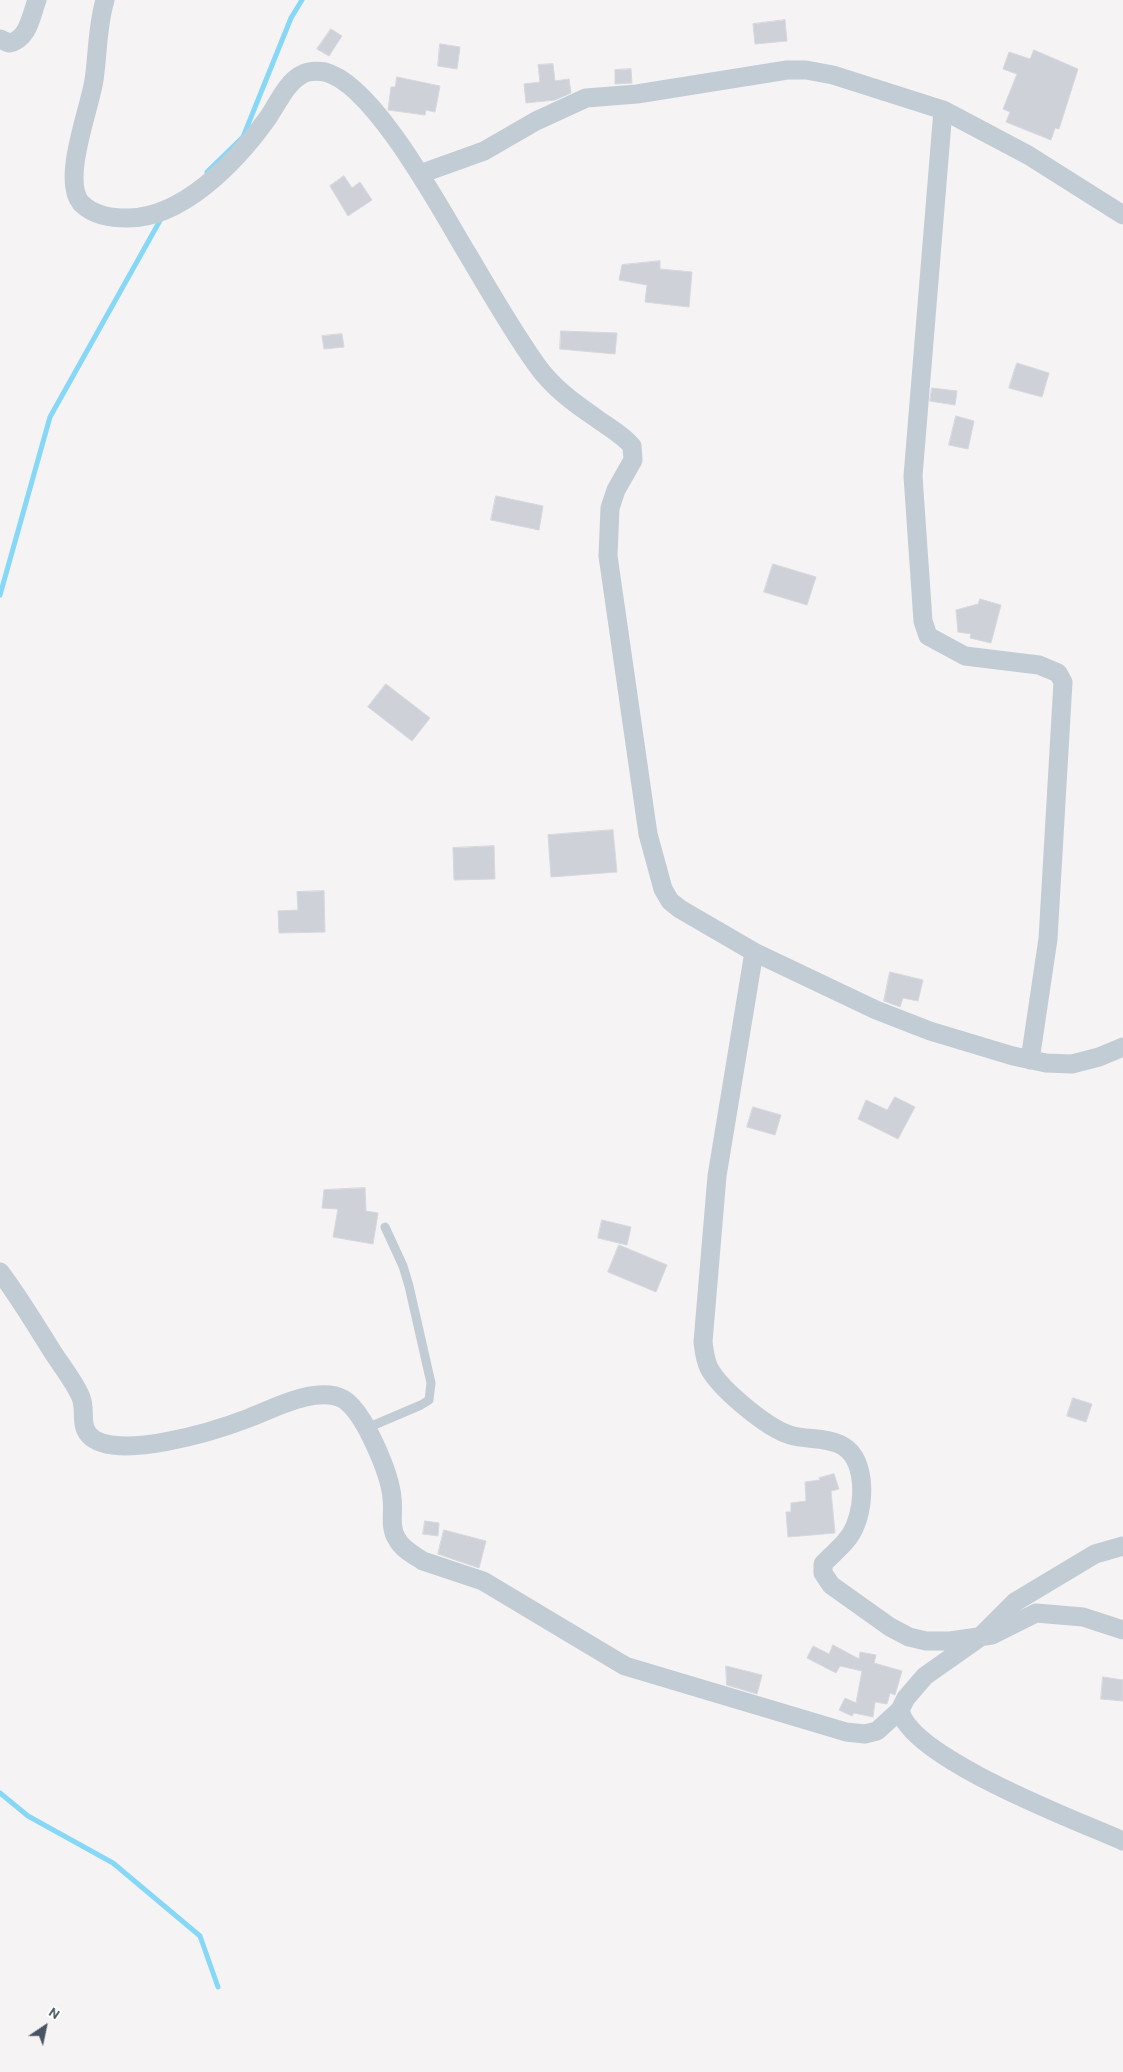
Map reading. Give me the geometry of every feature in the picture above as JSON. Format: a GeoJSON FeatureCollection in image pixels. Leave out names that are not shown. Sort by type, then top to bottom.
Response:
{"type":"FeatureCollection","features":[{"type":"Feature","properties":{"kind":"street"},"geometry":{"type":"LineString","coordinates":[[0,39],[9,43],[20,39],[28,25],[37,0]]}},
{"type":"Feature","properties":{"kind":"street"},"geometry":{"type":"LineString","coordinates":[[105,0],[96,41],[94,79],[78,149],[75,187],[79,200],[89,210],[102,216],[136,218],[153,215],[180,204],[224,169],[258,132],[292,83],[300,75],[312,71],[326,72],[340,79],[364,99],[397,140],[420,174],[538,367],[562,393],[620,435],[632,446],[633,460],[616,490],[610,508],[608,556],[648,834],[656,871],[670,901],[680,909],[754,952],[876,1010],[930,1032],[1030,1060],[1072,1064],[1100,1057],[1123,1047]]}},
{"type":"Feature","properties":{"kind":"street"},"geometry":{"type":"LineString","coordinates":[[420,174],[484,151],[536,120],[586,98],[637,94],[786,70],[806,70],[833,75],[943,110],[1028,155],[1123,215]]}},
{"type":"Feature","properties":{"kind":"street"},"geometry":{"type":"LineString","coordinates":[[943,110],[913,476],[923,620],[928,636],[965,656],[1039,665],[1058,672],[1063,682],[1048,939],[1030,1060]]}},
{"type":"Feature","properties":{"kind":"street"},"geometry":{"type":"LineString","coordinates":[[754,952],[718,1176],[704,1336],[707,1360],[717,1377],[762,1420],[790,1435],[839,1444],[849,1450],[856,1459],[862,1483],[858,1515],[851,1534],[823,1564],[823,1573],[831,1585],[890,1627],[909,1637],[937,1642],[979,1638],[992,1635],[1036,1613],[1083,1617],[1123,1630]]}},
{"type":"Feature","properties":{"kind":"street"},"geometry":{"type":"LineString","coordinates":[[0,1272],[81,1396],[85,1427],[90,1436],[99,1441],[116,1446],[162,1443],[216,1429],[280,1404],[328,1395],[343,1399],[353,1407],[367,1428],[391,1490],[392,1522],[396,1539],[404,1548],[423,1561],[483,1581],[530,1607],[612,1660],[650,1676],[855,1734],[878,1731],[900,1710],[906,1698],[926,1676],[979,1638],[1015,1602],[1028,1592],[1095,1554],[1123,1546]]}},
{"type":"Feature","properties":{"kind":"street"},"geometry":{"type":"LineString","coordinates":[[900,1710],[905,1721],[916,1733],[952,1760],[982,1778],[1023,1799],[1123,1841]]}},
{"type":"Feature","properties":{"kind":"lane"},"geometry":{"type":"LineString","coordinates":[[367,1428],[422,1406],[428,1400],[431,1383],[409,1286],[403,1266],[385,1227]]}},
{"type":"Feature","properties":{"kind":"building"},"geometry":{"type":"Polygon","coordinates":[[[785,20],[787,41],[755,44],[753,24],[785,20]]]}},
{"type":"Feature","properties":{"kind":"building"},"geometry":{"type":"Polygon","coordinates":[[[331,29],[342,36],[329,56],[317,49],[331,29]]]}},
{"type":"Feature","properties":{"kind":"building"},"geometry":{"type":"Polygon","coordinates":[[[440,44],[460,47],[457,69],[438,66],[440,44]]]}},
{"type":"Feature","properties":{"kind":"building"},"geometry":{"type":"Polygon","coordinates":[[[1034,50],[1078,69],[1059,129],[1055,128],[1051,140],[1006,122],[1010,112],[1003,109],[1017,74],[1003,69],[1009,52],[1030,59],[1034,50]]]}},
{"type":"Feature","properties":{"kind":"building"},"geometry":{"type":"Polygon","coordinates":[[[553,64],[555,81],[569,79],[571,93],[555,100],[526,103],[524,84],[540,82],[538,65],[553,64]]]}},
{"type":"Feature","properties":{"kind":"building"},"geometry":{"type":"Polygon","coordinates":[[[631,69],[632,83],[615,84],[615,70],[631,69]]]}},
{"type":"Feature","properties":{"kind":"building"},"geometry":{"type":"Polygon","coordinates":[[[397,77],[440,86],[435,112],[426,110],[425,115],[388,110],[391,87],[395,87],[397,77]]]}},
{"type":"Feature","properties":{"kind":"building"},"geometry":{"type":"Polygon","coordinates":[[[344,176],[352,188],[360,182],[372,200],[348,216],[330,186],[344,176]]]}},
{"type":"Feature","properties":{"kind":"building"},"geometry":{"type":"Polygon","coordinates":[[[660,261],[660,269],[692,272],[689,307],[645,302],[647,285],[619,280],[622,265],[660,261]]]}},
{"type":"Feature","properties":{"kind":"building"},"geometry":{"type":"Polygon","coordinates":[[[561,331],[617,333],[615,354],[560,349],[561,331]]]}},
{"type":"Feature","properties":{"kind":"building"},"geometry":{"type":"Polygon","coordinates":[[[342,334],[344,347],[324,349],[322,336],[342,334]]]}},
{"type":"Feature","properties":{"kind":"building"},"geometry":{"type":"Polygon","coordinates":[[[1017,363],[1049,373],[1042,397],[1009,388],[1017,363]]]}},
{"type":"Feature","properties":{"kind":"building"},"geometry":{"type":"Polygon","coordinates":[[[932,388],[957,391],[955,405],[930,401],[932,388]]]}},
{"type":"Feature","properties":{"kind":"building"},"geometry":{"type":"Polygon","coordinates":[[[956,416],[974,421],[968,449],[949,445],[956,416]]]}},
{"type":"Feature","properties":{"kind":"building"},"geometry":{"type":"Polygon","coordinates":[[[496,496],[543,506],[539,530],[491,520],[496,496]]]}},
{"type":"Feature","properties":{"kind":"building"},"geometry":{"type":"Polygon","coordinates":[[[773,564],[816,577],[807,605],[764,592],[773,564]]]}},
{"type":"Feature","properties":{"kind":"building"},"geometry":{"type":"Polygon","coordinates":[[[980,599],[1001,605],[991,643],[970,638],[971,634],[958,632],[956,610],[978,604],[980,599]]]}},
{"type":"Feature","properties":{"kind":"building"},"geometry":{"type":"Polygon","coordinates":[[[386,684],[430,718],[412,741],[368,707],[386,684]]]}},
{"type":"Feature","properties":{"kind":"building"},"geometry":{"type":"Polygon","coordinates":[[[613,830],[617,872],[551,877],[548,835],[613,830]]]}},
{"type":"Feature","properties":{"kind":"building"},"geometry":{"type":"Polygon","coordinates":[[[494,846],[495,879],[454,880],[453,848],[494,846]]]}},
{"type":"Feature","properties":{"kind":"building"},"geometry":{"type":"Polygon","coordinates":[[[324,891],[325,932],[279,933],[278,911],[298,910],[297,892],[324,891]]]}},
{"type":"Feature","properties":{"kind":"building"},"geometry":{"type":"Polygon","coordinates":[[[890,972],[923,980],[918,1001],[903,998],[900,1007],[884,1001],[890,972]]]}},
{"type":"Feature","properties":{"kind":"building"},"geometry":{"type":"Polygon","coordinates":[[[895,1097],[915,1107],[898,1139],[858,1119],[866,1100],[887,1110],[895,1097]]]}},
{"type":"Feature","properties":{"kind":"building"},"geometry":{"type":"Polygon","coordinates":[[[753,1107],[781,1115],[775,1135],[747,1127],[753,1107]]]}},
{"type":"Feature","properties":{"kind":"building"},"geometry":{"type":"Polygon","coordinates":[[[365,1188],[366,1211],[378,1213],[373,1244],[333,1237],[338,1209],[322,1208],[324,1190],[365,1188]]]}},
{"type":"Feature","properties":{"kind":"building"},"geometry":{"type":"Polygon","coordinates":[[[602,1220],[631,1227],[627,1245],[598,1238],[602,1220]]]}},
{"type":"Feature","properties":{"kind":"building"},"geometry":{"type":"Polygon","coordinates":[[[619,1245],[667,1265],[656,1292],[608,1272],[619,1245]]]}},
{"type":"Feature","properties":{"kind":"building"},"geometry":{"type":"Polygon","coordinates":[[[1073,1398],[1092,1404],[1086,1422],[1067,1416],[1073,1398]]]}},
{"type":"Feature","properties":{"kind":"building"},"geometry":{"type":"Polygon","coordinates":[[[834,1474],[839,1489],[831,1491],[835,1533],[788,1537],[786,1512],[791,1512],[791,1503],[806,1501],[805,1482],[820,1480],[819,1478],[834,1474]]]}},
{"type":"Feature","properties":{"kind":"building"},"geometry":{"type":"Polygon","coordinates":[[[425,1521],[439,1523],[438,1536],[423,1534],[425,1521]]]}},
{"type":"Feature","properties":{"kind":"building"},"geometry":{"type":"Polygon","coordinates":[[[444,1530],[486,1541],[479,1568],[438,1554],[444,1530]]]}},
{"type":"Feature","properties":{"kind":"building"},"geometry":{"type":"Polygon","coordinates":[[[833,1645],[859,1659],[860,1652],[876,1655],[874,1663],[902,1671],[895,1695],[890,1693],[887,1704],[875,1702],[873,1717],[854,1713],[852,1716],[839,1710],[845,1698],[856,1703],[862,1671],[840,1666],[836,1673],[807,1658],[813,1646],[829,1654],[833,1645]]]}},
{"type":"Feature","properties":{"kind":"building"},"geometry":{"type":"Polygon","coordinates":[[[726,1666],[762,1675],[757,1694],[727,1685],[726,1666]]]}},
{"type":"Feature","properties":{"kind":"building"},"geometry":{"type":"Polygon","coordinates":[[[1103,1677],[1123,1680],[1123,1701],[1101,1699],[1103,1677]]]}},
{"type":"Feature","properties":{"kind":"waterway"},"geometry":{"type":"LineString","coordinates":[[207,172],[243,137],[291,18],[302,0]]}},
{"type":"Feature","properties":{"kind":"waterway"},"geometry":{"type":"LineString","coordinates":[[0,595],[50,417],[162,217]]}},
{"type":"Feature","properties":{"kind":"waterway"},"geometry":{"type":"LineString","coordinates":[[0,1793],[28,1816],[113,1863],[200,1936],[218,1987]]}}]}
